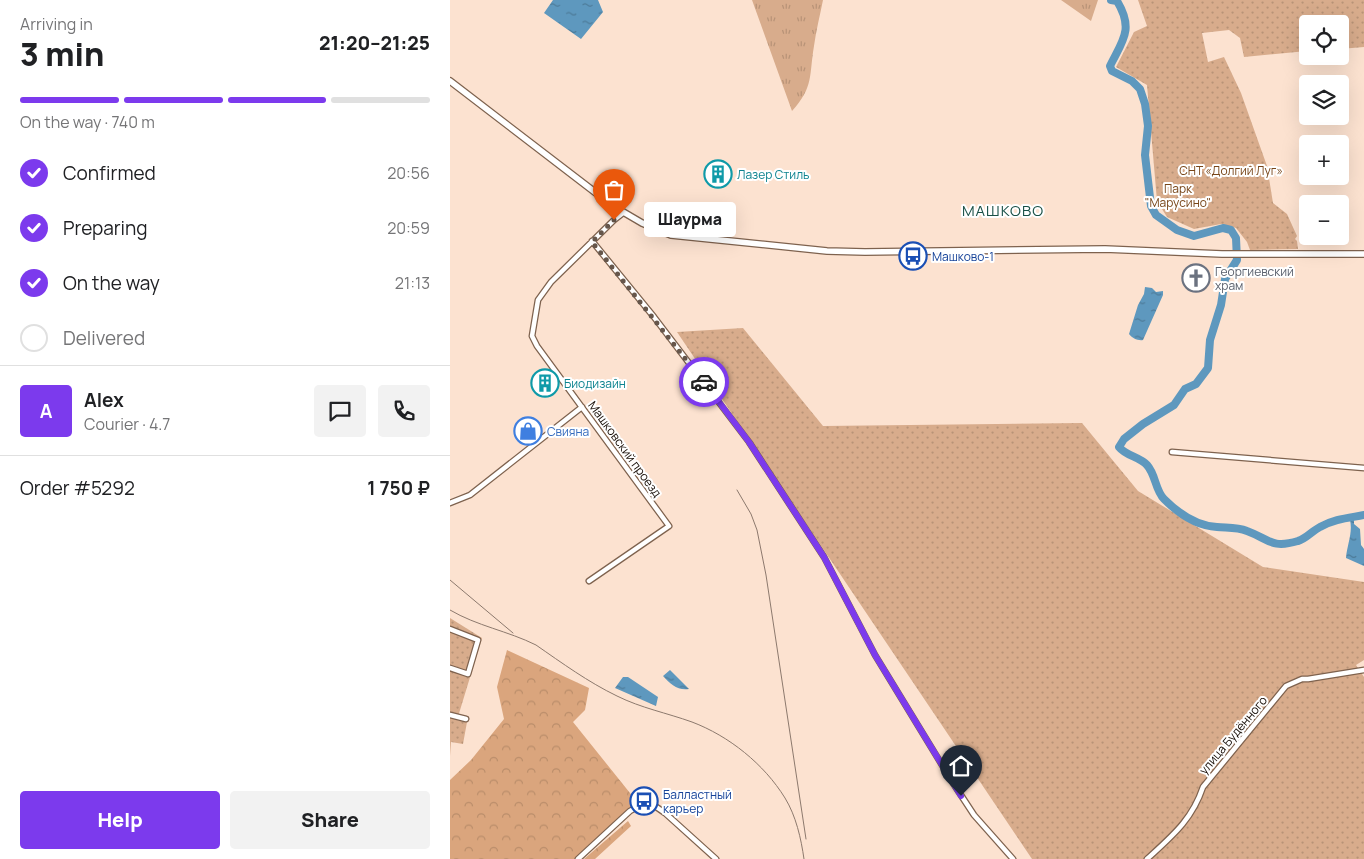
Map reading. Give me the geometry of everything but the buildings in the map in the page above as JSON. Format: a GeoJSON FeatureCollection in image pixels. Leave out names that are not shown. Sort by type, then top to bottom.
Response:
{"type":"FeatureCollection","features":[{"type":"Feature","properties":{"kind":"street"},"geometry":{"type":"LineString","coordinates":[[450,81],[623,213],[671,235],[827,251],[1097,249],[1222,254],[1364,254]]}},
{"type":"Feature","properties":{"kind":"street","name":"Машковский проезд"},"geometry":{"type":"LineString","coordinates":[[589,581],[669,526],[537,346],[532,336],[538,300],[551,282],[623,213]]}},
{"type":"Feature","properties":{"kind":"street"},"geometry":{"type":"LineString","coordinates":[[592,242],[654,317],[749,442],[824,557],[875,655],[953,783],[974,815],[1013,859]]}},
{"type":"Feature","properties":{"kind":"street"},"geometry":{"type":"LineString","coordinates":[[450,503],[470,495],[582,407]]}},
{"type":"Feature","properties":{"kind":"street"},"geometry":{"type":"LineString","coordinates":[[1172,452],[1364,468]]}},
{"type":"Feature","properties":{"kind":"street"},"geometry":{"type":"LineString","coordinates":[[450,629],[478,640],[468,674],[450,668]]}},
{"type":"Feature","properties":{"kind":"street","name":"улица Будённого"},"geometry":{"type":"LineString","coordinates":[[1147,859],[1180,829],[1196,804],[1203,787],[1286,686],[1302,679],[1364,670]]}},
{"type":"Feature","properties":{"kind":"street"},"geometry":{"type":"LineString","coordinates":[[450,715],[466,719]]}},
{"type":"Feature","properties":{"kind":"street"},"geometry":{"type":"LineString","coordinates":[[578,859],[630,811],[641,804],[652,804],[665,812],[716,859]]}},
{"type":"Feature","properties":{"kind":"green space"},"geometry":{"type":"Polygon","coordinates":[[[752,0],[823,0],[807,88],[792,111],[752,0]]]}},
{"type":"Feature","properties":{"kind":"green space"},"geometry":{"type":"Polygon","coordinates":[[[1061,0],[1098,0],[1091,21],[1061,0]]]}},
{"type":"Feature","properties":{"kind":"green space","name":"СНТ «Долгий Луг»"},"geometry":{"type":"Polygon","coordinates":[[[1138,0],[1364,0],[1364,47],[1349,48],[1349,15],[1299,15],[1299,52],[1244,57],[1240,38],[1229,30],[1202,33],[1208,62],[1224,57],[1241,93],[1267,166],[1273,203],[1287,214],[1297,236],[1295,239],[1298,249],[1250,250],[1247,242],[1236,228],[1221,224],[1194,229],[1167,217],[1157,201],[1147,85],[1116,67],[1134,32],[1147,26],[1138,0]]]}},
{"type":"Feature","properties":{"kind":"green space"},"geometry":{"type":"Polygon","coordinates":[[[743,328],[823,426],[1082,423],[1138,491],[1263,567],[1364,582],[1364,660],[1356,665],[1364,677],[1364,859],[1032,859],[677,332],[743,328]]]}},
{"type":"Feature","properties":{"kind":"green space"},"geometry":{"type":"Polygon","coordinates":[[[450,618],[482,638],[457,720],[467,722],[463,744],[451,742],[450,756],[450,618]]]}},
{"type":"Feature","properties":{"kind":"green space"},"geometry":{"type":"Polygon","coordinates":[[[507,650],[589,688],[585,710],[573,722],[638,803],[575,859],[450,859],[450,780],[471,760],[504,719],[497,687],[507,650]]]}},
{"type":"Feature","properties":{"kind":"green space"},"geometry":{"type":"Polygon","coordinates":[[[628,821],[631,826],[595,859],[584,859],[628,821]]]}},
{"type":"Feature","properties":{"kind":"water"},"geometry":{"type":"Polygon","coordinates":[[[553,0],[598,0],[603,12],[581,39],[544,13],[553,0]]]}},
{"type":"Feature","properties":{"kind":"water"},"geometry":{"type":"Polygon","coordinates":[[[1145,287],[1152,288],[1156,292],[1163,291],[1163,295],[1143,340],[1139,340],[1129,334],[1145,287]]]}},
{"type":"Feature","properties":{"kind":"water"},"geometry":{"type":"Polygon","coordinates":[[[1350,520],[1354,520],[1354,524],[1360,529],[1361,545],[1364,549],[1364,566],[1346,558],[1351,525],[1350,520]]]}},
{"type":"Feature","properties":{"kind":"water"},"geometry":{"type":"Polygon","coordinates":[[[670,670],[689,689],[678,688],[663,676],[670,670]]]}},
{"type":"Feature","properties":{"kind":"water"},"geometry":{"type":"Polygon","coordinates":[[[623,677],[628,677],[658,697],[656,706],[615,688],[623,677]]]}},
{"type":"Feature","properties":{"kind":"waterway"},"geometry":{"type":"LineString","coordinates":[[1111,0],[1117,1],[1125,19],[1126,27],[1125,34],[1110,66],[1112,71],[1132,81],[1140,89],[1145,104],[1148,126],[1145,155],[1151,206],[1156,215],[1177,230],[1194,236],[1223,228],[1231,230],[1236,238],[1237,260],[1225,279],[1221,305],[1210,340],[1208,368],[1196,384],[1185,389],[1174,405],[1143,424],[1124,439],[1119,447],[1147,465],[1161,495],[1169,504],[1188,518],[1202,524],[1236,528],[1271,542],[1282,544],[1301,540],[1331,522],[1364,515]]}},
{"type":"Feature","properties":{"kind":"railway"},"geometry":{"type":"LineString","coordinates":[[737,490],[751,514],[757,530],[766,575],[806,839]]}},
{"type":"Feature","properties":{"kind":"railway"},"geometry":{"type":"LineString","coordinates":[[450,580],[513,633]]}},
{"type":"Feature","properties":{"kind":"railway"},"geometry":{"type":"LineString","coordinates":[[450,610],[460,616],[536,645],[606,691],[645,707],[692,722],[732,743],[767,774],[785,798],[798,827],[804,859]]}},
{"type":"Feature","properties":{"kind":"way so far"},"geometry":{"type":"LineString","coordinates":[[614,220],[592,242],[654,317],[704,382]]}},
{"type":"Feature","properties":{"kind":"place","name":"Лазер Стиль"},"geometry":{"type":"Point","coordinates":[718,174]}},
{"type":"Feature","properties":{"kind":"place","name":"Шаурма"},"geometry":{"type":"Point","coordinates":[614,220]}},
{"type":"Feature","properties":{"kind":"place","name":"Машково-1"},"geometry":{"type":"Point","coordinates":[913,256]}},
{"type":"Feature","properties":{"kind":"place","name":"Георгиевский храм"},"geometry":{"type":"Point","coordinates":[1196,278]}},
{"type":"Feature","properties":{"kind":"place","name":"Биодизайн"},"geometry":{"type":"Point","coordinates":[545,383]}},
{"type":"Feature","properties":{"kind":"place","name":"Свияна"},"geometry":{"type":"Point","coordinates":[528,431]}},
{"type":"Feature","properties":{"kind":"place","name":"Балластный карьер"},"geometry":{"type":"Point","coordinates":[644,801]}},
{"type":"Feature","properties":{"kind":"district","name":"МАШКОВО"},"geometry":{"type":"Point","coordinates":[1003,210]}},
{"type":"Feature","properties":{"kind":"route"},"geometry":{"type":"LineString","coordinates":[[704,382],[749,442],[824,557],[875,655],[961,796]]}},
{"type":"Feature","properties":{"kind":"park label","name":"Парк \"Марусино\""},"geometry":{"type":"Point","coordinates":[1178,195]}}]}
